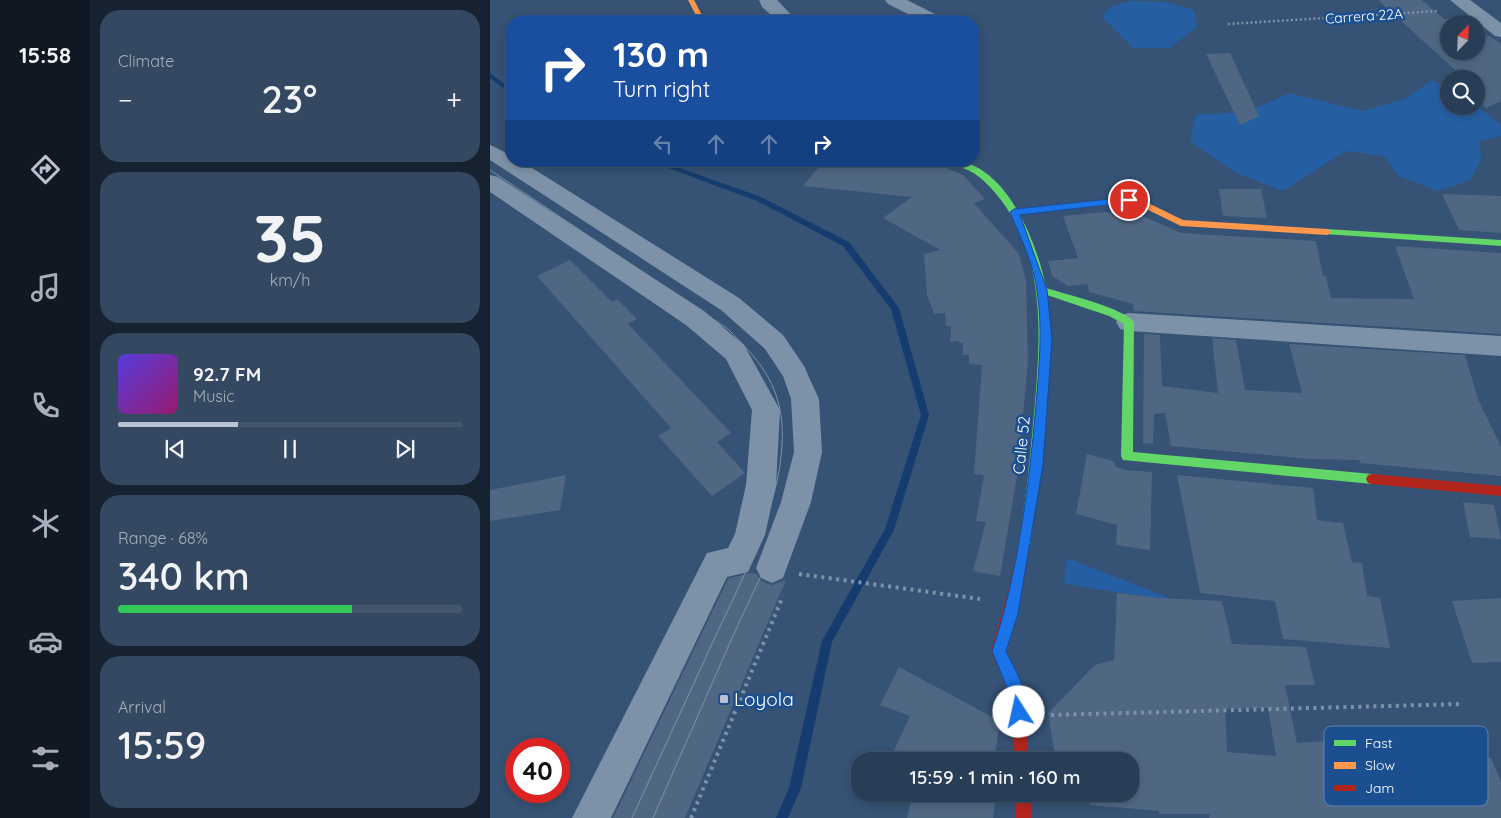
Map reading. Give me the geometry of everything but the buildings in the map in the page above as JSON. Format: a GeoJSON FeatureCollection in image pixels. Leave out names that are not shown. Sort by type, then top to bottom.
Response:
{"type":"FeatureCollection","features":[{"type":"Feature","properties":{"kind":"street"},"geometry":{"type":"LineString","coordinates":[[690,0],[699,15]]}},
{"type":"Feature","properties":{"kind":"street"},"geometry":{"type":"LineString","coordinates":[[768,0],[768,3],[780,15]]}},
{"type":"Feature","properties":{"kind":"street"},"geometry":{"type":"LineString","coordinates":[[894,0],[923,15]]}},
{"type":"Feature","properties":{"kind":"street"},"geometry":{"type":"LineString","coordinates":[[1450,0],[1493,8]]}},
{"type":"Feature","properties":{"kind":"street"},"geometry":{"type":"LineString","coordinates":[[1464,4],[1501,32]]}},
{"type":"Feature","properties":{"kind":"street"},"geometry":{"type":"LineString","coordinates":[[490,151],[505,161]]}},
{"type":"Feature","properties":{"kind":"street"},"geometry":{"type":"LineString","coordinates":[[515,167],[730,304],[774,342],[785,357],[795,373],[804,399],[808,452],[796,502],[772,568]]}},
{"type":"Feature","properties":{"kind":"street","name":"Calle 52"},"geometry":{"type":"LineString","coordinates":[[967,167],[980,172],[999,191],[1014,212],[1034,262],[1042,290],[1046,339],[1037,465],[1011,614],[998,651],[1019,696],[1021,752]]}},
{"type":"Feature","properties":{"kind":"street"},"geometry":{"type":"LineString","coordinates":[[490,182],[695,318],[735,352],[766,410],[761,485],[750,535],[737,562],[718,563],[591,818]]}},
{"type":"Feature","properties":{"kind":"street"},"geometry":{"type":"LineString","coordinates":[[1014,212],[1129,200],[1139,201],[1170,220],[1181,223],[1501,243]]}},
{"type":"Feature","properties":{"kind":"street"},"geometry":{"type":"LineString","coordinates":[[1042,290],[1113,313],[1129,322],[1501,346]]}},
{"type":"Feature","properties":{"kind":"street"},"geometry":{"type":"LineString","coordinates":[[1129,322],[1127,456],[1501,491]]}},
{"type":"Feature","properties":{"kind":"street"},"geometry":{"type":"LineString","coordinates":[[1023,802],[1024,818]]}},
{"type":"Feature","properties":{"kind":"path","name":"Carrera 22A"},"geometry":{"type":"LineString","coordinates":[[1228,24],[1464,4]]}},
{"type":"Feature","properties":{"kind":"path"},"geometry":{"type":"LineString","coordinates":[[830,580],[961,596]]}},
{"type":"Feature","properties":{"kind":"path"},"geometry":{"type":"LineString","coordinates":[[691,818],[785,591]]}},
{"type":"Feature","properties":{"kind":"path"},"geometry":{"type":"LineString","coordinates":[[1048,715],[1462,704]]}},
{"type":"Feature","properties":{"kind":"shaded area"},"geometry":{"type":"Polygon","coordinates":[[[1129,1],[1166,2],[1194,10],[1197,27],[1169,48],[1133,48],[1101,16],[1113,6],[1129,1]]]}},
{"type":"Feature","properties":{"kind":"shaded area"},"geometry":{"type":"Polygon","coordinates":[[[1432,80],[1440,84],[1440,115],[1485,115],[1485,112],[1501,125],[1501,136],[1479,141],[1481,159],[1471,180],[1438,191],[1398,176],[1384,156],[1346,151],[1283,191],[1234,172],[1190,141],[1196,114],[1221,114],[1244,110],[1266,104],[1289,93],[1363,111],[1404,99],[1432,80]]]}},
{"type":"Feature","properties":{"kind":"shaded area"},"geometry":{"type":"Polygon","coordinates":[[[1067,558],[1183,603],[1064,584],[1067,558]]]}},
{"type":"Feature","properties":{"kind":"waterway"},"geometry":{"type":"LineString","coordinates":[[490,75],[505,87]]}},
{"type":"Feature","properties":{"kind":"waterway"},"geometry":{"type":"LineString","coordinates":[[670,167],[759,199],[846,244],[895,308],[925,415],[889,530],[827,641],[795,788],[782,818]]}},
{"type":"Feature","properties":{"kind":"tram line"},"geometry":{"type":"LineString","coordinates":[[490,158],[748,326],[781,367],[796,403],[799,416],[800,444],[797,473],[790,502],[769,559],[653,818]]}},
{"type":"Feature","properties":{"kind":"tram line"},"geometry":{"type":"LineString","coordinates":[[490,170],[728,329],[765,372],[771,383],[780,410],[782,452],[777,481],[759,538],[748,567],[632,818]]}},
{"type":"Feature","properties":{"kind":"traffic: fast"},"geometry":{"type":"LineString","coordinates":[[970,167],[992,184],[1022,226],[1035,259],[1044,306],[1044,361],[1034,474],[1024,546]]}},
{"type":"Feature","properties":{"kind":"traffic: fast"},"geometry":{"type":"LineString","coordinates":[[1327,232],[1501,243]]}},
{"type":"Feature","properties":{"kind":"traffic: fast"},"geometry":{"type":"LineString","coordinates":[[1042,290],[1113,313],[1129,322],[1127,456],[1372,479]]}},
{"type":"Feature","properties":{"kind":"traffic: slow"},"geometry":{"type":"LineString","coordinates":[[691,0],[699,15]]}},
{"type":"Feature","properties":{"kind":"traffic: slow"},"geometry":{"type":"LineString","coordinates":[[1014,212],[1129,200],[1143,204],[1181,223],[1327,232]]}},
{"type":"Feature","properties":{"kind":"traffic: jam"},"geometry":{"type":"LineString","coordinates":[[1372,479],[1501,491]]}},
{"type":"Feature","properties":{"kind":"traffic: jam"},"geometry":{"type":"LineString","coordinates":[[1021,752],[1019,696],[998,651],[1015,592],[1024,546]]}},
{"type":"Feature","properties":{"kind":"traffic: jam"},"geometry":{"type":"LineString","coordinates":[[1023,802],[1024,818]]}},
{"type":"Feature","properties":{"kind":"place","name":"Loyola"},"geometry":{"type":"Point","coordinates":[724,699]}},
{"type":"Feature","properties":{"kind":"route"},"geometry":{"type":"LineString","coordinates":[[1019,712],[1019,696],[998,651],[1011,614],[1037,465],[1046,339],[1042,290],[1034,262],[1014,212],[1129,200]]}}]}
